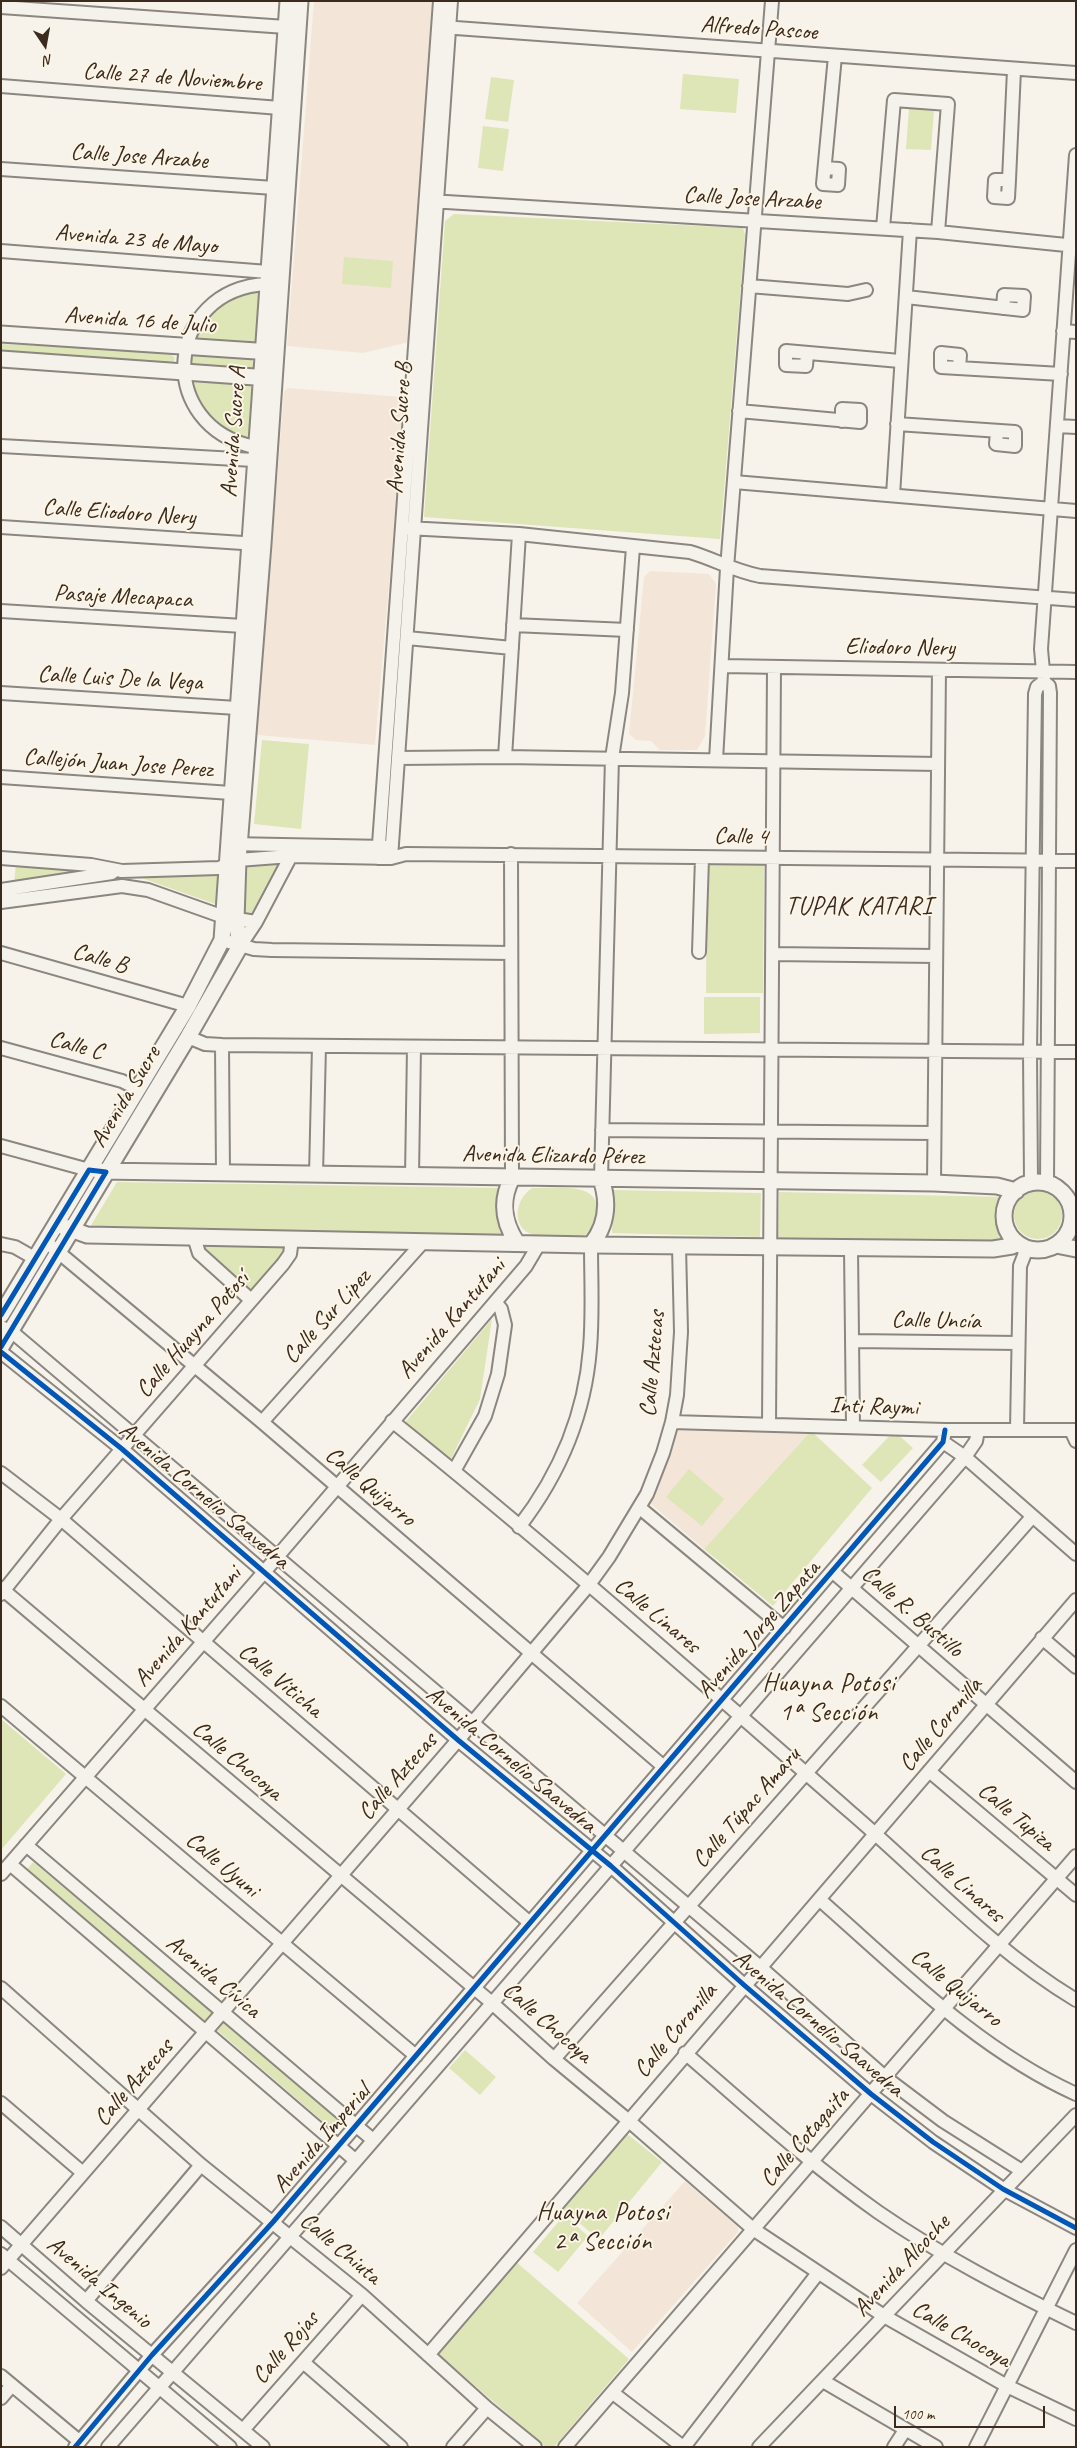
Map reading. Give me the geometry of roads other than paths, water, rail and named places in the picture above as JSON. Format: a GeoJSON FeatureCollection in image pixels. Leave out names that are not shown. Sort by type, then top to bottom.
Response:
{"type":"FeatureCollection","features":[{"type":"Feature","properties":{"kind":"main road","name":"Avenida Sucre A"},"geometry":{"type":"LineString","coordinates":[[269,352],[268,278],[288,1]]}},
{"type":"Feature","properties":{"kind":"main road","name":"Avenida Sucre A"},"geometry":{"type":"LineString","coordinates":[[230,918],[232,863],[267,378],[300,1]]}},
{"type":"Feature","properties":{"kind":"main road","name":"Avenida 16 de Julio"},"geometry":{"type":"LineString","coordinates":[[1,334],[269,352]]}},
{"type":"Feature","properties":{"kind":"main road","name":"Avenida 16 de Julio"},"geometry":{"type":"LineString","coordinates":[[1,359],[267,378]]}},
{"type":"Feature","properties":{"kind":"main road","name":"Avenida Sucre A"},"geometry":{"type":"LineString","coordinates":[[234,844],[231,793],[237,708],[243,626],[256,543],[255,453],[267,378]]}},
{"type":"Feature","properties":{"kind":"main road"},"geometry":{"type":"LineString","coordinates":[[222,940],[230,918]]}},
{"type":"Feature","properties":{"kind":"main road"},"geometry":{"type":"LineString","coordinates":[[230,918],[240,946]]}},
{"type":"Feature","properties":{"kind":"main road","name":"Avenida Sucre"},"geometry":{"type":"LineString","coordinates":[[1,1315],[188,1006],[222,940]]}},
{"type":"Feature","properties":{"kind":"main road","name":"Avenida Sucre"},"geometry":{"type":"LineString","coordinates":[[1,1347],[6,1329],[59,1252],[188,1037],[240,946]]}},
{"type":"Feature","properties":{"kind":"main road","name":"Avenida Elizardo Pérez"},"geometry":{"type":"LineString","coordinates":[[89,1170],[223,1174],[934,1183],[998,1186],[1016,1191]]}},
{"type":"Feature","properties":{"kind":"main road"},"geometry":{"type":"LineString","coordinates":[[512,1178],[506,1192],[504,1207],[508,1229],[517,1243]]}},
{"type":"Feature","properties":{"kind":"main road"},"geometry":{"type":"LineString","coordinates":[[591,1245],[602,1227],[605,1213],[606,1199],[601,1179]]}},
{"type":"Feature","properties":{"kind":"main road"},"geometry":{"type":"LineString","coordinates":[[1022,1245],[1009,1233],[1005,1214],[1008,1201],[1016,1191],[1031,1183],[1053,1187],[1076,1186]]}},
{"type":"Feature","properties":{"kind":"main road"},"geometry":{"type":"LineString","coordinates":[[56,1223],[71,1231],[87,1235],[852,1248],[993,1249],[1022,1245],[1044,1249],[1056,1245],[1069,1230],[1072,1218],[1070,1205],[1053,1187]]}},
{"type":"Feature","properties":{"kind":"main road"},"geometry":{"type":"LineString","coordinates":[[1056,1245],[1076,1250]]}},
{"type":"Feature","properties":{"kind":"street","name":"Avenida Sucre B"},"geometry":{"type":"LineString","coordinates":[[440,1],[444,28]]}},
{"type":"Feature","properties":{"kind":"street","name":"Avenida Sucre B"},"geometry":{"type":"LineString","coordinates":[[378,852],[408,528],[444,28],[451,1]]}},
{"type":"Feature","properties":{"kind":"street"},"geometry":{"type":"LineString","coordinates":[[716,760],[723,666],[727,568],[772,1]]}},
{"type":"Feature","properties":{"kind":"street"},"geometry":{"type":"LineString","coordinates":[[1,7],[286,27]]}},
{"type":"Feature","properties":{"kind":"street","name":"Alfredo Pascoe"},"geometry":{"type":"LineString","coordinates":[[444,28],[1076,73]]}},
{"type":"Feature","properties":{"kind":"street"},"geometry":{"type":"LineString","coordinates":[[825,168],[835,56]]}},
{"type":"Feature","properties":{"kind":"street"},"geometry":{"type":"LineString","coordinates":[[1009,180],[1014,70]]}},
{"type":"Feature","properties":{"kind":"street","name":"Calle 27 de Noviembre"},"geometry":{"type":"LineString","coordinates":[[1,86],[280,108]]}},
{"type":"Feature","properties":{"kind":"street"},"geometry":{"type":"LineString","coordinates":[[883,228],[894,100],[948,104],[938,232]]}},
{"type":"Feature","properties":{"kind":"street"},"geometry":{"type":"LineString","coordinates":[[1053,1187],[1048,1052],[1050,693],[1049,686],[1043,676],[1041,649],[1061,374],[1070,331],[1076,155]]}},
{"type":"Feature","properties":{"kind":"street","name":"Calle Jose Arzabe"},"geometry":{"type":"LineString","coordinates":[[1,169],[274,188]]}},
{"type":"Feature","properties":{"kind":"street","name":"Calle Jose Arzabe"},"geometry":{"type":"LineString","coordinates":[[432,202],[883,228],[1072,246]]}},
{"type":"Feature","properties":{"kind":"street"},"geometry":{"type":"LineString","coordinates":[[893,495],[900,361],[910,230]]}},
{"type":"Feature","properties":{"kind":"street","name":"Avenida 23 de Mayo"},"geometry":{"type":"LineString","coordinates":[[1,251],[268,278]]}},
{"type":"Feature","properties":{"kind":"street"},"geometry":{"type":"LineString","coordinates":[[255,453],[220,433],[204,419],[188,392],[184,372],[186,346],[196,323],[215,302],[240,288],[268,278]]}},
{"type":"Feature","properties":{"kind":"street"},"geometry":{"type":"LineString","coordinates":[[749,286],[848,294],[866,290]]}},
{"type":"Feature","properties":{"kind":"street"},"geometry":{"type":"LineString","coordinates":[[906,297],[1003,308]]}},
{"type":"Feature","properties":{"kind":"street"},"geometry":{"type":"LineString","coordinates":[[807,353],[900,361]]}},
{"type":"Feature","properties":{"kind":"street"},"geometry":{"type":"LineString","coordinates":[[959,368],[1061,374]]}},
{"type":"Feature","properties":{"kind":"street"},"geometry":{"type":"LineString","coordinates":[[739,411],[842,421]]}},
{"type":"Feature","properties":{"kind":"street"},"geometry":{"type":"LineString","coordinates":[[897,424],[997,431]]}},
{"type":"Feature","properties":{"kind":"street"},"geometry":{"type":"LineString","coordinates":[[1058,426],[1076,427]]}},
{"type":"Feature","properties":{"kind":"street"},"geometry":{"type":"LineString","coordinates":[[235,459],[238,443]]}},
{"type":"Feature","properties":{"kind":"street"},"geometry":{"type":"LineString","coordinates":[[1,446],[235,459],[255,453]]}},
{"type":"Feature","properties":{"kind":"street"},"geometry":{"type":"LineString","coordinates":[[734,482],[1076,511]]}},
{"type":"Feature","properties":{"kind":"street","name":"Calle Eliodoro Nery"},"geometry":{"type":"LineString","coordinates":[[1,527],[256,543]]}},
{"type":"Feature","properties":{"kind":"street"},"geometry":{"type":"LineString","coordinates":[[408,528],[519,534],[690,552],[707,557],[727,568],[760,576],[1076,600]]}},
{"type":"Feature","properties":{"kind":"street","name":"Avenida Sucre B"},"geometry":{"type":"LineString","coordinates":[[392,853],[406,638],[408,528]]}},
{"type":"Feature","properties":{"kind":"street"},"geometry":{"type":"LineString","coordinates":[[505,757],[519,534]]}},
{"type":"Feature","properties":{"kind":"street"},"geometry":{"type":"LineString","coordinates":[[601,1179],[612,758],[621,702],[633,546]]}},
{"type":"Feature","properties":{"kind":"street","name":"Pasaje Mecapaca"},"geometry":{"type":"LineString","coordinates":[[1,611],[243,626]]}},
{"type":"Feature","properties":{"kind":"street"},"geometry":{"type":"LineString","coordinates":[[514,625],[628,630]]}},
{"type":"Feature","properties":{"kind":"street"},"geometry":{"type":"LineString","coordinates":[[406,638],[512,648]]}},
{"type":"Feature","properties":{"kind":"street","name":"Eliodoro Nery"},"geometry":{"type":"LineString","coordinates":[[723,666],[939,670],[1043,676],[1076,672]]}},
{"type":"Feature","properties":{"kind":"street"},"geometry":{"type":"LineString","coordinates":[[769,1425],[774,667]]}},
{"type":"Feature","properties":{"kind":"street"},"geometry":{"type":"LineString","coordinates":[[934,1183],[939,670]]}},
{"type":"Feature","properties":{"kind":"street"},"geometry":{"type":"LineString","coordinates":[[1031,1183],[1030,1052],[1035,694],[1043,676]]}},
{"type":"Feature","properties":{"kind":"street","name":"Calle Luis De la Vega"},"geometry":{"type":"LineString","coordinates":[[1,693],[237,708]]}},
{"type":"Feature","properties":{"kind":"street"},"geometry":{"type":"LineString","coordinates":[[398,758],[612,758],[938,764]]}},
{"type":"Feature","properties":{"kind":"street","name":"Callejón Juan Jose Perez"},"geometry":{"type":"LineString","coordinates":[[1,777],[231,793]]}},
{"type":"Feature","properties":{"kind":"street"},"geometry":{"type":"LineString","coordinates":[[234,844],[294,850]]}},
{"type":"Feature","properties":{"kind":"street"},"geometry":{"type":"LineString","coordinates":[[1,890],[122,871],[219,868],[232,863],[294,850]]}},
{"type":"Feature","properties":{"kind":"street"},"geometry":{"type":"LineString","coordinates":[[240,946],[256,922],[294,850]]}},
{"type":"Feature","properties":{"kind":"street","name":"Calle 4"},"geometry":{"type":"LineString","coordinates":[[294,850],[406,854],[1076,861]]}},
{"type":"Feature","properties":{"kind":"street"},"geometry":{"type":"LineString","coordinates":[[511,854],[512,1178]]}},
{"type":"Feature","properties":{"kind":"street"},"geometry":{"type":"LineString","coordinates":[[1,858],[91,865],[122,871]]}},
{"type":"Feature","properties":{"kind":"street"},"geometry":{"type":"LineString","coordinates":[[699,952],[702,858]]}},
{"type":"Feature","properties":{"kind":"street"},"geometry":{"type":"LineString","coordinates":[[122,871],[122,886]]}},
{"type":"Feature","properties":{"kind":"street"},"geometry":{"type":"LineString","coordinates":[[1,902],[122,886],[148,890],[230,918],[256,922]]}},
{"type":"Feature","properties":{"kind":"street"},"geometry":{"type":"LineString","coordinates":[[222,940],[240,946],[272,950],[511,953]]}},
{"type":"Feature","properties":{"kind":"street","name":"Calle B"},"geometry":{"type":"LineString","coordinates":[[1,953],[188,1006]]}},
{"type":"Feature","properties":{"kind":"street"},"geometry":{"type":"LineString","coordinates":[[772,954],[936,956]]}},
{"type":"Feature","properties":{"kind":"street"},"geometry":{"type":"LineString","coordinates":[[188,1037],[205,1044],[222,1045],[1076,1052]]}},
{"type":"Feature","properties":{"kind":"street"},"geometry":{"type":"LineString","coordinates":[[222,1045],[223,1174]]}},
{"type":"Feature","properties":{"kind":"street"},"geometry":{"type":"LineString","coordinates":[[316,1175],[319,1046]]}},
{"type":"Feature","properties":{"kind":"street"},"geometry":{"type":"LineString","coordinates":[[412,1176],[414,1047]]}},
{"type":"Feature","properties":{"kind":"street","name":"Calle C"},"geometry":{"type":"LineString","coordinates":[[1,1048],[122,1081],[138,1089]]}},
{"type":"Feature","properties":{"kind":"street"},"geometry":{"type":"LineString","coordinates":[[602,1130],[934,1133]]}},
{"type":"Feature","properties":{"kind":"street"},"geometry":{"type":"LineString","coordinates":[[1,1146],[89,1170]]}},
{"type":"Feature","properties":{"kind":"street"},"geometry":{"type":"LineString","coordinates":[[194,1237],[198,1253],[250,1300]]}},
{"type":"Feature","properties":{"kind":"street","name":"Calle Huayna Potosí"},"geometry":{"type":"LineString","coordinates":[[2,1591],[122,1448],[195,1367],[250,1300],[283,1264],[290,1254],[292,1239]]}},
{"type":"Feature","properties":{"kind":"street","name":"Calle Sur Lipez"},"geometry":{"type":"LineString","coordinates":[[262,1422],[424,1241]]}},
{"type":"Feature","properties":{"kind":"street","name":"Calle Quijarro"},"geometry":{"type":"LineString","coordinates":[[46,1242],[262,1422],[532,1652],[664,1768]]}},
{"type":"Feature","properties":{"kind":"street"},"geometry":{"type":"LineString","coordinates":[[1,1244],[15,1248],[36,1259]]}},
{"type":"Feature","properties":{"kind":"street","name":"Avenida Kantutani"},"geometry":{"type":"LineString","coordinates":[[1,1874],[278,1557],[526,1266],[539,1244]]}},
{"type":"Feature","properties":{"kind":"street"},"geometry":{"type":"LineString","coordinates":[[519,1527],[554,1473],[567,1446],[583,1395],[590,1347],[591,1245]]}},
{"type":"Feature","properties":{"kind":"street"},"geometry":{"type":"LineString","coordinates":[[1017,1429],[1022,1245]]}},
{"type":"Feature","properties":{"kind":"street","name":"Calle Aztecas"},"geometry":{"type":"LineString","coordinates":[[4,2260],[21,2244],[140,2110],[222,2012],[458,1740],[588,1586],[640,1508],[660,1462],[672,1422],[677,1395],[680,1332],[680,1246]]}},
{"type":"Feature","properties":{"kind":"street"},"geometry":{"type":"LineString","coordinates":[[852,1248],[853,1427]]}},
{"type":"Feature","properties":{"kind":"street"},"geometry":{"type":"LineString","coordinates":[[454,1470],[485,1416],[498,1374],[505,1325],[501,1309],[495,1302]]}},
{"type":"Feature","properties":{"kind":"street","name":"Avenida Cornelio Saavedra"},"geometry":{"type":"LineString","coordinates":[[6,1329],[135,1434],[759,1966],[886,2078],[943,2122],[1022,2171]]}},
{"type":"Feature","properties":{"kind":"street","name":"Calle Uncía"},"geometry":{"type":"LineString","coordinates":[[854,1341],[1018,1343]]}},
{"type":"Feature","properties":{"kind":"street","name":"Avenida Cornelio Saavedra"},"geometry":{"type":"LineString","coordinates":[[1,1352],[122,1448],[266,1571],[458,1740],[611,1866],[744,1985],[871,2094],[933,2142],[1003,2189],[1076,2228]]}},
{"type":"Feature","properties":{"kind":"street","name":"Calle Linares"},"geometry":{"type":"LineString","coordinates":[[392,1421],[454,1470],[721,1699],[876,1834],[997,1945],[1047,1983],[1076,2000]]}},
{"type":"Feature","properties":{"kind":"street","name":"Inti Raymi"},"geometry":{"type":"LineString","coordinates":[[672,1422],[853,1427],[944,1436],[978,1430],[1017,1429],[1074,1434]]}},
{"type":"Feature","properties":{"kind":"street","name":"Avenida Jorge Zapata"},"geometry":{"type":"LineString","coordinates":[[611,1866],[965,1457],[976,1441],[978,1430]]}},
{"type":"Feature","properties":{"kind":"street"},"geometry":{"type":"LineString","coordinates":[[944,1436],[1032,1517],[1076,1554]]}},
{"type":"Feature","properties":{"kind":"street","name":"Avenida Jorge Zapata"},"geometry":{"type":"LineString","coordinates":[[592,1850],[833,1572],[944,1436]]}},
{"type":"Feature","properties":{"kind":"street","name":"Calle Viticha"},"geometry":{"type":"LineString","coordinates":[[1,1473],[61,1520],[530,1923]]}},
{"type":"Feature","properties":{"kind":"street"},"geometry":{"type":"LineString","coordinates":[[640,1508],[784,1628]]}},
{"type":"Feature","properties":{"kind":"street","name":"Calle Túpac Amaru"},"geometry":{"type":"LineString","coordinates":[[554,2059],[1032,1517]]}},
{"type":"Feature","properties":{"kind":"street","name":"Calle R. Bustillo"},"geometry":{"type":"LineString","coordinates":[[833,1572],[1076,1782]]}},
{"type":"Feature","properties":{"kind":"street","name":"Calle Chocoya"},"geometry":{"type":"LineString","coordinates":[[2,1591],[492,2003],[554,2059],[629,2121],[753,2230],[884,2316],[1007,2386],[1076,2420]]}},
{"type":"Feature","properties":{"kind":"street","name":"Calle Coronilla"},"geometry":{"type":"LineString","coordinates":[[428,2355],[759,1966],[820,1900],[1076,1600]]}},
{"type":"Feature","properties":{"kind":"street"},"geometry":{"type":"LineString","coordinates":[[1042,1638],[1076,1667]]}},
{"type":"Feature","properties":{"kind":"street","name":"Calle Uyuni"},"geometry":{"type":"LineString","coordinates":[[1,1706],[416,2056]]}},
{"type":"Feature","properties":{"kind":"street","name":"Calle Tupiza"},"geometry":{"type":"LineString","coordinates":[[929,1771],[1076,1895]]}},
{"type":"Feature","properties":{"kind":"street","name":"Avenida Cívica"},"geometry":{"type":"LineString","coordinates":[[26,1845],[373,2140]]}},
{"type":"Feature","properties":{"kind":"street","name":"Avenida Imperial"},"geometry":{"type":"LineString","coordinates":[[77,2444],[152,2355],[274,2222],[592,1850]]}},
{"type":"Feature","properties":{"kind":"street","name":"Calle Cotagaita"},"geometry":{"type":"LineString","coordinates":[[565,2447],[886,2078],[997,1945],[1076,1856]]}},
{"type":"Feature","properties":{"kind":"street","name":"Avenida Cívica"},"geometry":{"type":"LineString","coordinates":[[10,1864],[355,2160]]}},
{"type":"Feature","properties":{"kind":"street","name":"Avenida Imperial"},"geometry":{"type":"LineString","coordinates":[[108,2447],[160,2387],[171,2371],[291,2236],[611,1866]]}},
{"type":"Feature","properties":{"kind":"street","name":"Calle Quijarro"},"geometry":{"type":"LineString","coordinates":[[820,1900],[944,2009],[1005,2055],[1046,2080],[1076,2094]]}},
{"type":"Feature","properties":{"kind":"street","name":"Calle Chiuta"},"geometry":{"type":"LineString","coordinates":[[1,1988],[202,2165],[362,2295],[487,2408],[535,2447]]}},
{"type":"Feature","properties":{"kind":"street"},"geometry":{"type":"LineString","coordinates":[[685,2053],[812,2161],[877,2211],[943,2254],[1076,2323]]}},
{"type":"Feature","properties":{"kind":"street"},"geometry":{"type":"LineString","coordinates":[[1,2103],[83,2173]]}},
{"type":"Feature","properties":{"kind":"street","name":"Avenida Alcoche"},"geometry":{"type":"LineString","coordinates":[[760,2447],[1003,2189],[1076,2115]]}},
{"type":"Feature","properties":{"kind":"street"},"geometry":{"type":"LineString","coordinates":[[86,2301],[202,2165]]}},
{"type":"Feature","properties":{"kind":"street","name":"Avenida Ingenio"},"geometry":{"type":"LineString","coordinates":[[1,2227],[86,2301],[263,2447]]}},
{"type":"Feature","properties":{"kind":"street"},"geometry":{"type":"LineString","coordinates":[[976,2447],[1076,2250]]}},
{"type":"Feature","properties":{"kind":"street","name":"Avenida Ingenio"},"geometry":{"type":"LineString","coordinates":[[4,2260],[160,2387],[229,2446]]}},
{"type":"Feature","properties":{"kind":"street"},"geometry":{"type":"LineString","coordinates":[[613,2393],[684,2447],[818,2272]]}},
{"type":"Feature","properties":{"kind":"street","name":"Calle Rojas"},"geometry":{"type":"LineString","coordinates":[[243,2430],[362,2295]]}},
{"type":"Feature","properties":{"kind":"street"},"geometry":{"type":"LineString","coordinates":[[303,2362],[401,2447]]}},
{"type":"Feature","properties":{"kind":"street"},"geometry":{"type":"LineString","coordinates":[[1,2376],[77,2444]]}},
{"type":"Feature","properties":{"kind":"street"},"geometry":{"type":"LineString","coordinates":[[823,2381],[936,2447]]}},
{"type":"Feature","properties":{"kind":"street"},"geometry":{"type":"LineString","coordinates":[[1,2398],[12,2385]]}},
{"type":"Feature","properties":{"kind":"street"},"geometry":{"type":"LineString","coordinates":[[452,2447],[487,2408]]}},
{"type":"Feature","properties":{"kind":"street"},"geometry":{"type":"LineString","coordinates":[[894,2447],[905,2430]]}},
{"type":"Feature","properties":{"kind":"district","name":"TUPAK KATARI"},"geometry":{"type":"Point","coordinates":[859,907]}},
{"type":"Feature","properties":{"kind":"district","name":"Huayna Potosi 1ª Sección"},"geometry":{"type":"Point","coordinates":[829,1698]}},
{"type":"Feature","properties":{"kind":"district","name":"Huayna Potosi 2ª Sección"},"geometry":{"type":"Point","coordinates":[603,2228]}}]}
